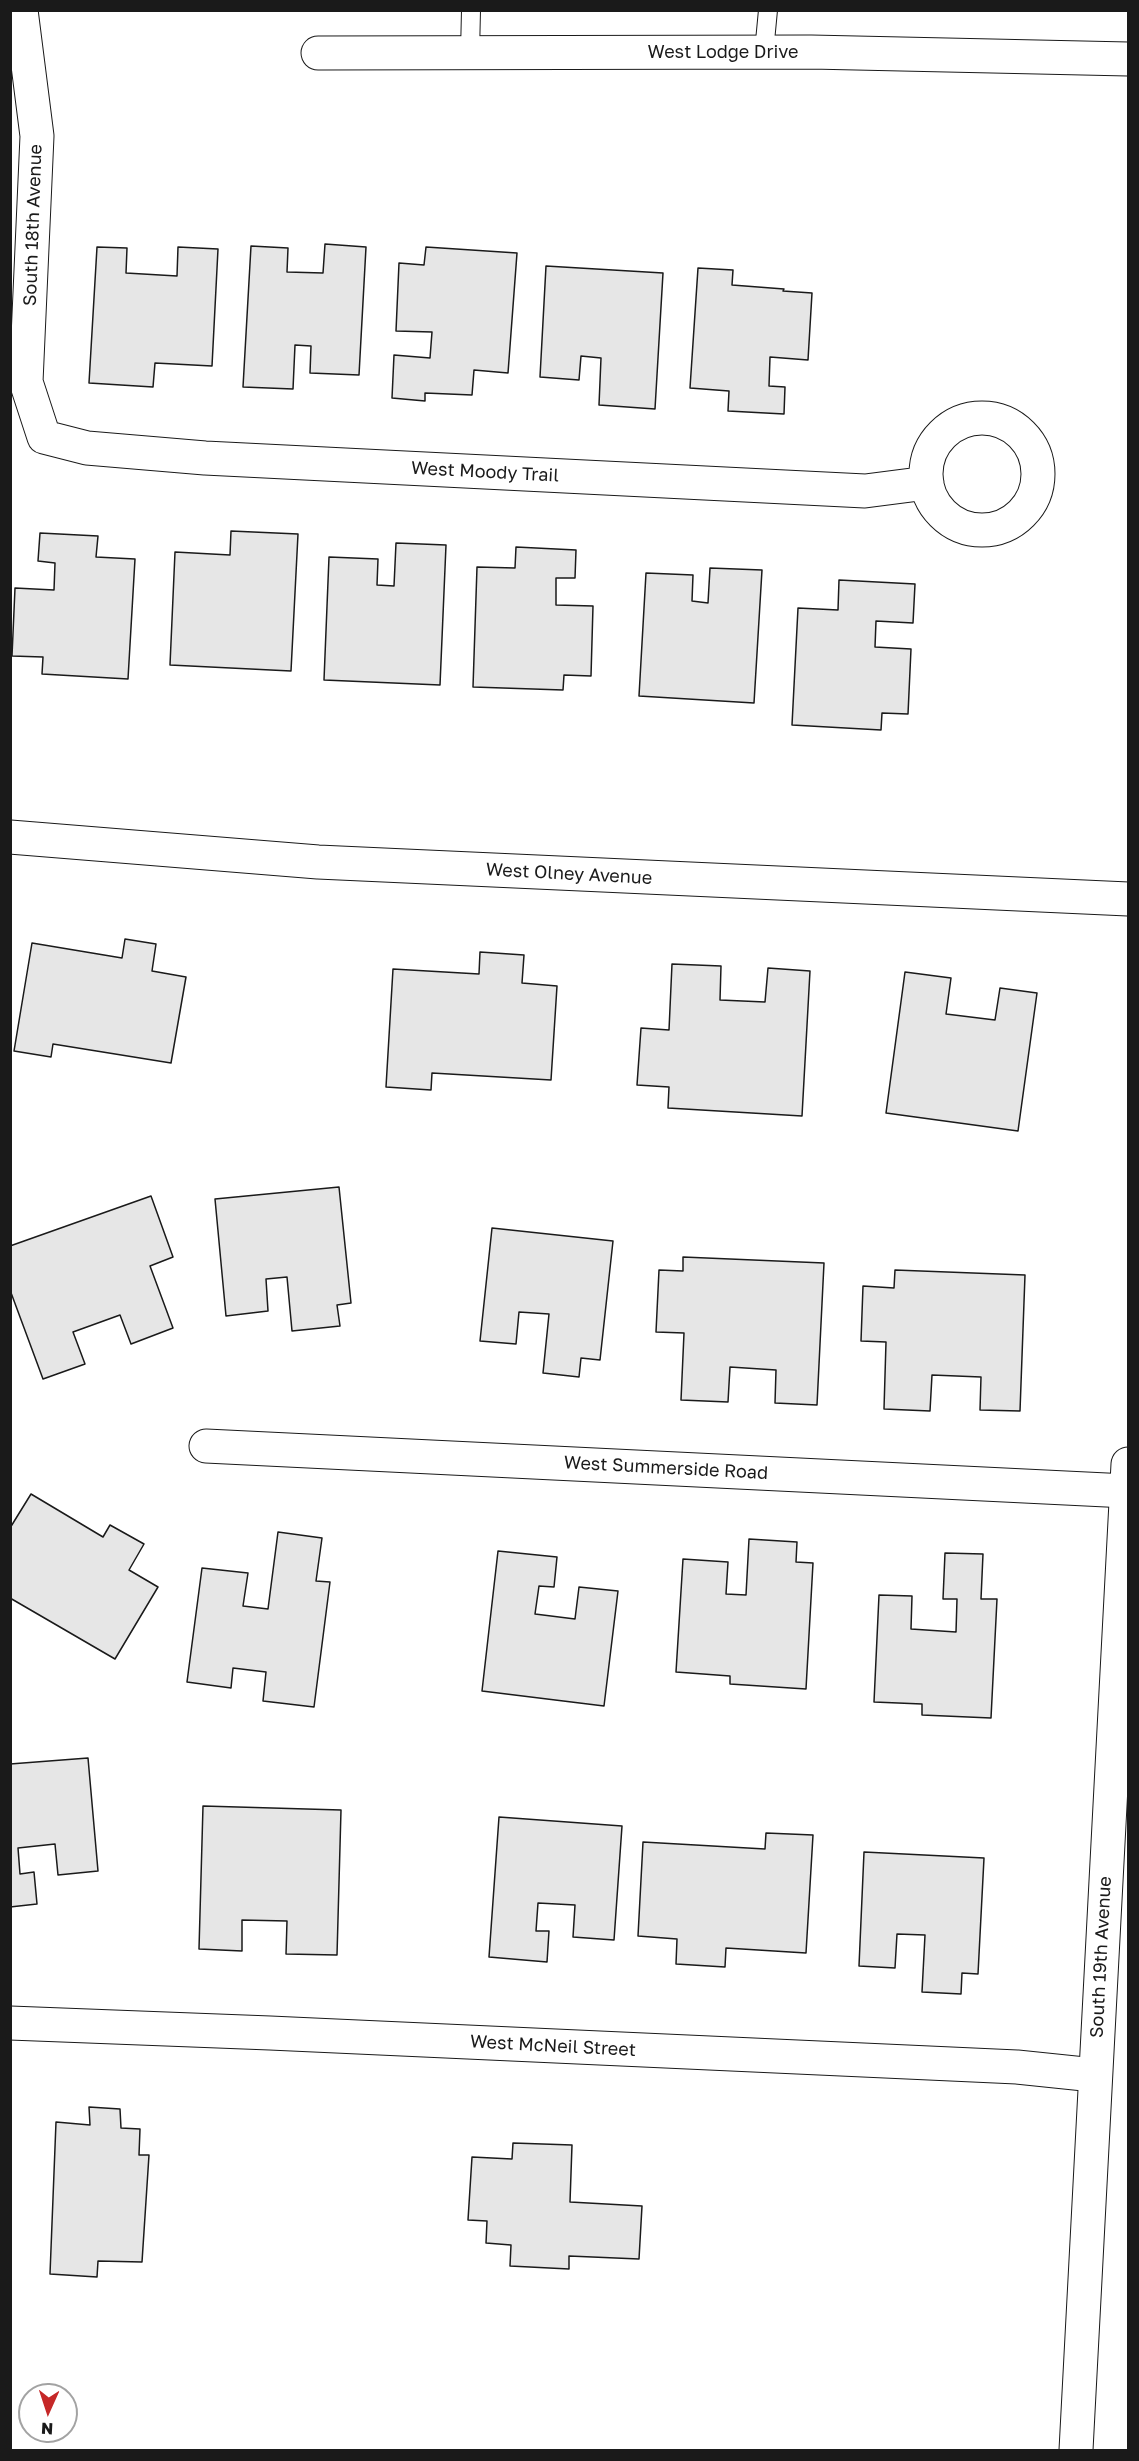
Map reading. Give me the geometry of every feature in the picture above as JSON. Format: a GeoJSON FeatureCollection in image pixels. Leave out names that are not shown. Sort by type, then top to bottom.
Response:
{"type":"FeatureCollection","features":[{"type":"Feature","properties":{"kind":"street","name":"South 18th Avenue"},"geometry":{"type":"LineString","coordinates":[[21,10],[37,136],[22,225],[26,382],[44,437]]}},
{"type":"Feature","properties":{"kind":"street","name":"West Lodge Drive"},"geometry":{"type":"LineString","coordinates":[[318,53],[764,52],[1128,59]]}},
{"type":"Feature","properties":{"kind":"street","name":"West Moody Trail"},"geometry":{"type":"LineString","coordinates":[[44,437],[87,448],[205,458],[864,491],[927,483]]}},
{"type":"Feature","properties":{"kind":"street","name":"West Olney Avenue"},"geometry":{"type":"LineString","coordinates":[[10,837],[318,862],[1128,899]]}},
{"type":"Feature","properties":{"kind":"street","name":"West Summerside Road"},"geometry":{"type":"LineString","coordinates":[[206,1446],[1128,1477]]}},
{"type":"Feature","properties":{"kind":"street","name":"South 19th Avenue"},"geometry":{"type":"LineString","coordinates":[[1076,2451],[1094,2075],[1128,1477]]}},
{"type":"Feature","properties":{"kind":"street","name":"West McNeil Street"},"geometry":{"type":"LineString","coordinates":[[10,2023],[1005,2067],[1094,2075]]}},
{"type":"Feature","properties":{"kind":"lane"},"geometry":{"type":"LineString","coordinates":[[470,53],[471,10]]}},
{"type":"Feature","properties":{"kind":"lane"},"geometry":{"type":"LineString","coordinates":[[764,52],[768,10]]}},
{"type":"Feature","properties":{"kind":"building"},"geometry":{"type":"Polygon","coordinates":[[[325,244],[366,247],[359,375],[310,373],[311,346],[295,345],[293,389],[243,387],[251,246],[288,248],[287,272],[323,273],[325,244]]]}},
{"type":"Feature","properties":{"kind":"building"},"geometry":{"type":"Polygon","coordinates":[[[97,247],[127,248],[126,273],[177,276],[178,247],[218,249],[212,366],[155,363],[153,387],[89,383],[97,247]]]}},
{"type":"Feature","properties":{"kind":"building"},"geometry":{"type":"Polygon","coordinates":[[[426,247],[517,253],[508,373],[474,370],[472,395],[425,393],[425,401],[392,398],[394,355],[430,358],[432,332],[396,331],[399,263],[424,265],[426,247]]]}},
{"type":"Feature","properties":{"kind":"building"},"geometry":{"type":"Polygon","coordinates":[[[546,266],[663,273],[655,409],[599,405],[601,358],[581,356],[579,380],[540,377],[546,266]]]}},
{"type":"Feature","properties":{"kind":"building"},"geometry":{"type":"Polygon","coordinates":[[[698,268],[733,270],[732,285],[812,293],[808,360],[770,357],[769,386],[785,387],[784,414],[728,411],[729,391],[690,388],[698,268]]]}},
{"type":"Feature","properties":{"kind":"building"},"geometry":{"type":"Polygon","coordinates":[[[231,531],[298,534],[291,671],[170,665],[175,552],[230,555],[231,531]]]}},
{"type":"Feature","properties":{"kind":"building"},"geometry":{"type":"Polygon","coordinates":[[[40,533],[98,536],[96,557],[135,559],[128,679],[42,674],[43,657],[12,656],[15,588],[54,590],[55,563],[38,561],[40,533]]]}},
{"type":"Feature","properties":{"kind":"building"},"geometry":{"type":"Polygon","coordinates":[[[396,543],[446,545],[440,685],[324,680],[329,557],[378,559],[377,585],[394,586],[396,543]]]}},
{"type":"Feature","properties":{"kind":"building"},"geometry":{"type":"Polygon","coordinates":[[[516,547],[576,550],[575,578],[556,578],[556,605],[593,606],[591,676],[564,675],[563,690],[473,687],[477,567],[515,568],[516,547]]]}},
{"type":"Feature","properties":{"kind":"building"},"geometry":{"type":"Polygon","coordinates":[[[710,568],[762,570],[754,703],[639,696],[646,573],[693,575],[692,601],[708,603],[710,568]]]}},
{"type":"Feature","properties":{"kind":"building"},"geometry":{"type":"Polygon","coordinates":[[[839,580],[915,584],[913,623],[876,621],[875,647],[911,649],[908,714],[882,713],[881,730],[792,725],[798,608],[838,610],[839,580]]]}},
{"type":"Feature","properties":{"kind":"building"},"geometry":{"type":"Polygon","coordinates":[[[125,939],[156,944],[152,971],[186,977],[171,1063],[53,1044],[51,1057],[14,1051],[32,943],[122,958],[125,939]]]}},
{"type":"Feature","properties":{"kind":"building"},"geometry":{"type":"Polygon","coordinates":[[[480,952],[524,955],[522,983],[557,986],[551,1080],[432,1073],[431,1090],[386,1087],[393,969],[479,974],[480,952]]]}},
{"type":"Feature","properties":{"kind":"building"},"geometry":{"type":"Polygon","coordinates":[[[672,964],[721,966],[720,1000],[765,1002],[768,968],[810,971],[802,1116],[668,1108],[669,1087],[637,1085],[641,1028],[669,1030],[672,964]]]}},
{"type":"Feature","properties":{"kind":"building"},"geometry":{"type":"Polygon","coordinates":[[[905,972],[951,978],[946,1014],[995,1020],[1000,988],[1037,993],[1018,1131],[886,1113],[905,972]]]}},
{"type":"Feature","properties":{"kind":"building"},"geometry":{"type":"Polygon","coordinates":[[[339,1187],[351,1303],[337,1305],[340,1326],[292,1331],[287,1277],[266,1279],[268,1311],[226,1316],[215,1199],[339,1187]]]}},
{"type":"Feature","properties":{"kind":"building"},"geometry":{"type":"Polygon","coordinates":[[[151,1196],[173,1257],[150,1266],[173,1328],[131,1344],[120,1315],[73,1332],[85,1364],[43,1379],[10,1290],[10,1246],[151,1196]]]}},
{"type":"Feature","properties":{"kind":"building"},"geometry":{"type":"Polygon","coordinates":[[[492,1228],[613,1241],[600,1360],[581,1358],[579,1377],[543,1373],[549,1314],[519,1312],[516,1344],[480,1341],[492,1228]]]}},
{"type":"Feature","properties":{"kind":"building"},"geometry":{"type":"Polygon","coordinates":[[[683,1257],[824,1263],[817,1405],[775,1403],[776,1370],[730,1367],[728,1402],[681,1400],[684,1333],[656,1332],[659,1270],[683,1271],[683,1257]]]}},
{"type":"Feature","properties":{"kind":"building"},"geometry":{"type":"Polygon","coordinates":[[[895,1270],[1025,1275],[1020,1411],[980,1410],[981,1377],[932,1375],[930,1411],[884,1409],[886,1342],[861,1341],[863,1286],[894,1288],[895,1270]]]}},
{"type":"Feature","properties":{"kind":"building"},"geometry":{"type":"Polygon","coordinates":[[[31,1494],[103,1537],[110,1525],[144,1544],[129,1570],[158,1587],[115,1659],[10,1598],[10,1528],[31,1494]]]}},
{"type":"Feature","properties":{"kind":"building"},"geometry":{"type":"Polygon","coordinates":[[[278,1532],[322,1538],[316,1581],[330,1582],[314,1707],[263,1701],[266,1672],[233,1668],[231,1688],[187,1682],[202,1568],[248,1573],[243,1606],[268,1609],[278,1532]]]}},
{"type":"Feature","properties":{"kind":"building"},"geometry":{"type":"Polygon","coordinates":[[[749,1539],[797,1542],[796,1562],[813,1563],[806,1689],[730,1684],[730,1676],[676,1672],[683,1559],[728,1562],[726,1594],[746,1595],[749,1539]]]}},
{"type":"Feature","properties":{"kind":"building"},"geometry":{"type":"Polygon","coordinates":[[[498,1551],[557,1557],[554,1587],[539,1586],[535,1614],[575,1619],[579,1587],[618,1591],[604,1706],[482,1691],[498,1551]]]}},
{"type":"Feature","properties":{"kind":"building"},"geometry":{"type":"Polygon","coordinates":[[[945,1553],[983,1554],[981,1599],[997,1599],[991,1718],[922,1715],[922,1704],[874,1702],[879,1595],[912,1596],[911,1629],[956,1632],[957,1599],[943,1599],[945,1553]]]}},
{"type":"Feature","properties":{"kind":"building"},"geometry":{"type":"Polygon","coordinates":[[[88,1758],[98,1871],[58,1875],[55,1844],[18,1848],[20,1874],[34,1872],[37,1904],[10,1907],[10,1764],[88,1758]]]}},
{"type":"Feature","properties":{"kind":"building"},"geometry":{"type":"Polygon","coordinates":[[[203,1806],[341,1810],[337,1955],[286,1954],[287,1921],[242,1920],[242,1951],[199,1949],[203,1806]]]}},
{"type":"Feature","properties":{"kind":"building"},"geometry":{"type":"Polygon","coordinates":[[[499,1817],[622,1826],[614,1940],[573,1937],[575,1905],[538,1903],[536,1931],[549,1931],[547,1962],[489,1957],[499,1817]]]}},
{"type":"Feature","properties":{"kind":"building"},"geometry":{"type":"Polygon","coordinates":[[[766,1833],[813,1835],[806,1953],[726,1948],[725,1967],[676,1964],[677,1939],[638,1936],[643,1842],[765,1849],[766,1833]]]}},
{"type":"Feature","properties":{"kind":"building"},"geometry":{"type":"Polygon","coordinates":[[[864,1852],[984,1858],[978,1974],[962,1973],[961,1994],[922,1992],[925,1935],[897,1934],[895,1968],[859,1966],[864,1852]]]}},
{"type":"Feature","properties":{"kind":"building"},"geometry":{"type":"Polygon","coordinates":[[[89,2107],[120,2109],[121,2128],[140,2129],[139,2155],[149,2155],[142,2262],[98,2261],[97,2277],[50,2274],[56,2122],[90,2125],[89,2107]]]}},
{"type":"Feature","properties":{"kind":"building"},"geometry":{"type":"Polygon","coordinates":[[[513,2143],[572,2145],[570,2202],[642,2206],[639,2259],[569,2256],[569,2269],[510,2266],[511,2245],[486,2243],[487,2221],[468,2220],[472,2157],[512,2159],[513,2143]]]}}]}
